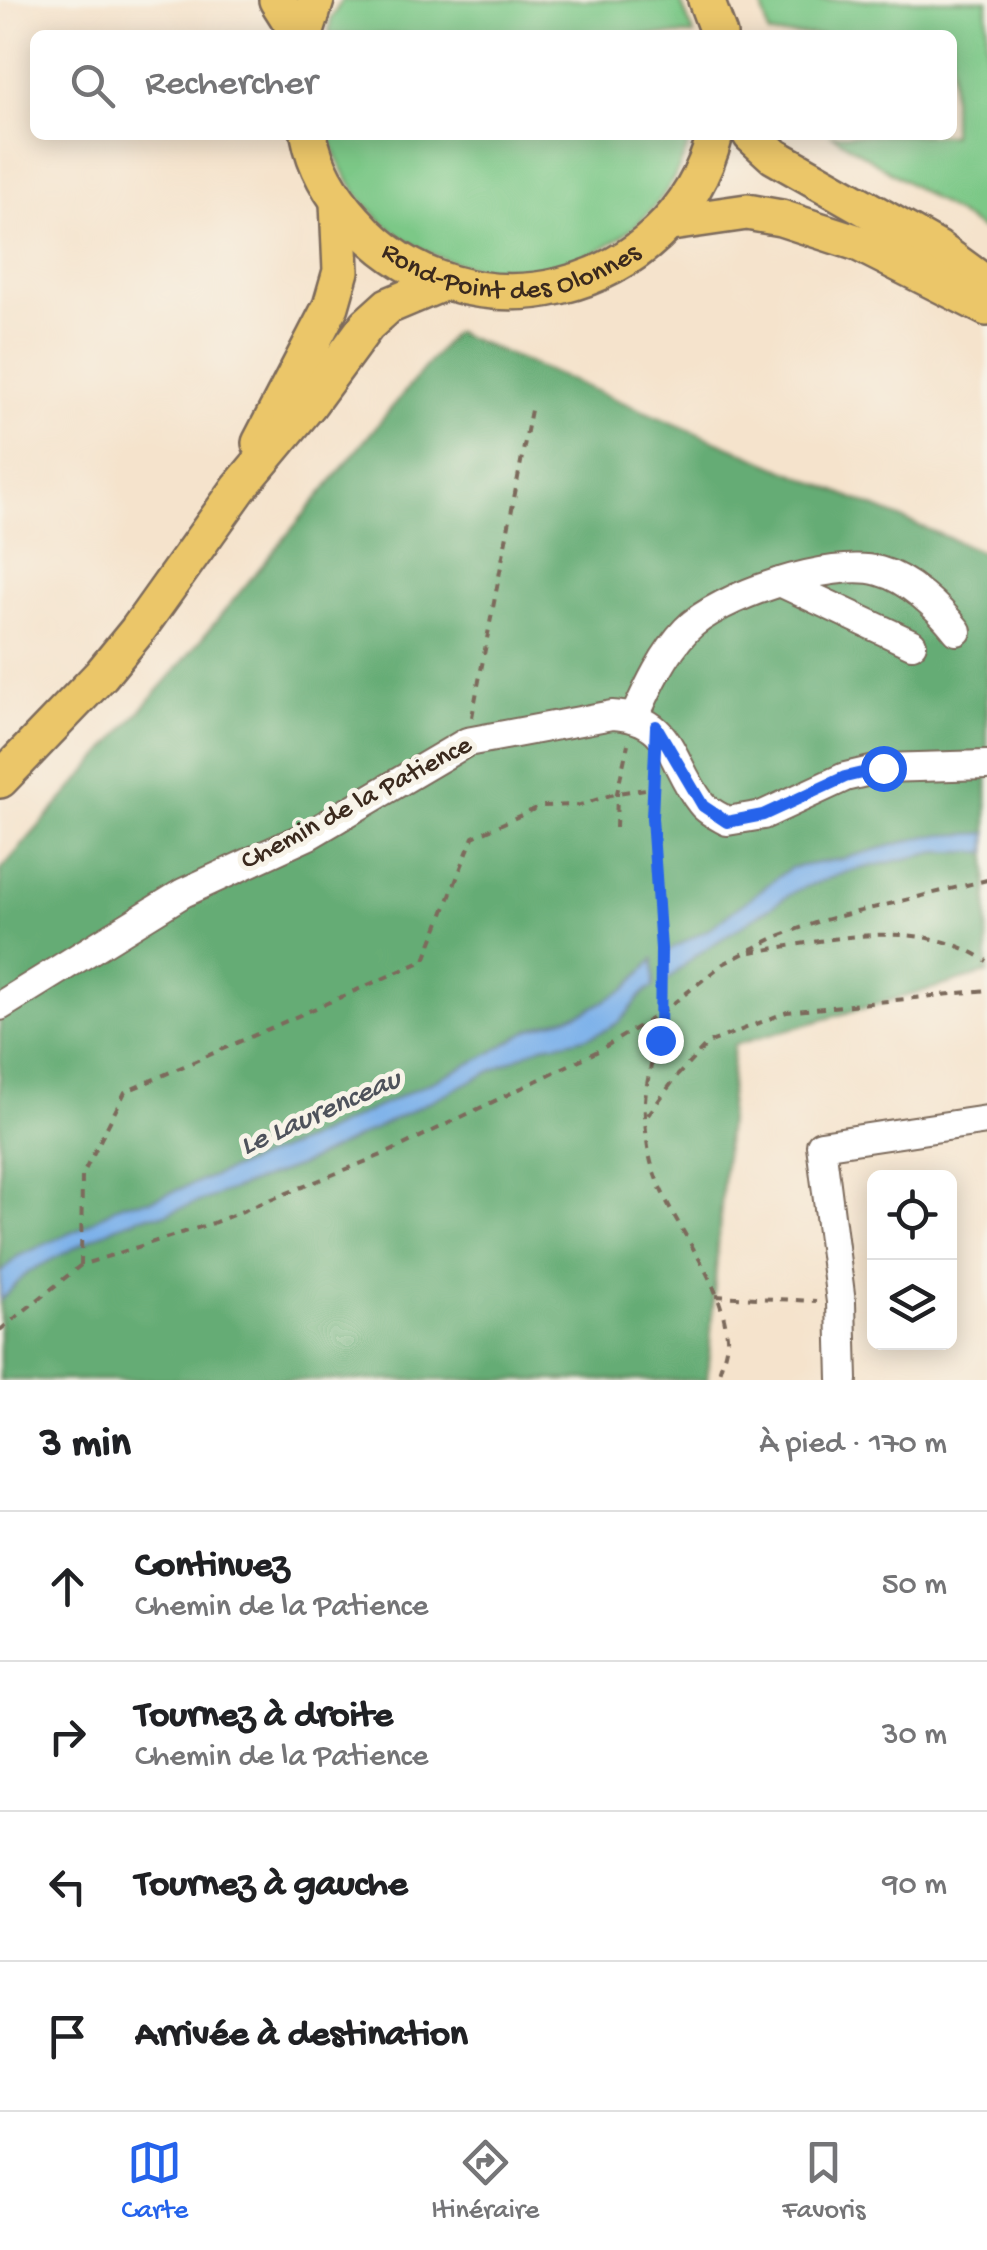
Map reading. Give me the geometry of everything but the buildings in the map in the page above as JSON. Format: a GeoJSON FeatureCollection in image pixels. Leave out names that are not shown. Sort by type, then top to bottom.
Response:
{"type":"FeatureCollection","features":[{"type":"Feature","properties":{"kind":"main road"},"geometry":{"type":"LineString","coordinates":[[276,0],[298,30]]}},
{"type":"Feature","properties":{"kind":"main road"},"geometry":{"type":"LineString","coordinates":[[304,30],[316,0]]}},
{"type":"Feature","properties":{"kind":"main road"},"geometry":{"type":"LineString","coordinates":[[706,0],[717,30]]}},
{"type":"Feature","properties":{"kind":"main road","name":"Rond-Point des Olonnes"},"geometry":{"type":"LineString","coordinates":[[309,140],[338,202],[368,236],[404,264],[445,282],[505,293],[567,286],[624,262],[671,223],[707,166],[714,140]]}},
{"type":"Feature","properties":{"kind":"main road"},"geometry":{"type":"LineString","coordinates":[[756,140],[774,156],[938,249],[987,286]]}},
{"type":"Feature","properties":{"kind":"main road"},"geometry":{"type":"LineString","coordinates":[[238,488],[331,306],[340,271],[338,202]]}},
{"type":"Feature","properties":{"kind":"main road"},"geometry":{"type":"LineString","coordinates":[[671,223],[747,212],[781,218],[858,243],[987,308]]}},
{"type":"Feature","properties":{"kind":"main road"},"geometry":{"type":"LineString","coordinates":[[0,780],[137,632],[238,488],[309,404],[367,325],[388,306],[445,282]]}},
{"type":"Feature","properties":{"kind":"street"},"geometry":{"type":"LineString","coordinates":[[957,631],[935,602],[879,571],[832,571],[780,582],[719,604],[685,630],[649,684],[634,716],[656,726],[703,806],[727,822],[763,815],[845,777],[883,768],[987,765]]}},
{"type":"Feature","properties":{"kind":"street"},"geometry":{"type":"LineString","coordinates":[[780,582],[912,644]]}},
{"type":"Feature","properties":{"kind":"street","name":"Chemin de la Patience"},"geometry":{"type":"LineString","coordinates":[[0,1006],[183,892],[309,835],[467,742],[612,715],[634,716]]}},
{"type":"Feature","properties":{"kind":"street"},"geometry":{"type":"LineString","coordinates":[[843,1380],[840,1302],[821,1144],[987,1120]]}},
{"type":"Feature","properties":{"kind":"path"},"geometry":{"type":"LineString","coordinates":[[467,742],[530,410]]}},
{"type":"Feature","properties":{"kind":"path"},"geometry":{"type":"LineString","coordinates":[[616,828],[617,793],[634,716]]}},
{"type":"Feature","properties":{"kind":"path"},"geometry":{"type":"LineString","coordinates":[[654,772],[661,1014],[660,1040],[645,1101],[652,1168],[716,1296],[728,1338],[717,1380]]}},
{"type":"Feature","properties":{"kind":"path"},"geometry":{"type":"LineString","coordinates":[[81,1264],[82,1176],[124,1092],[425,960],[474,838],[541,806],[580,805],[617,793],[653,788]]}},
{"type":"Feature","properties":{"kind":"path"},"geometry":{"type":"LineString","coordinates":[[0,1330],[81,1264],[213,1223],[389,1152],[598,1051],[661,1014],[723,964],[778,936],[820,920],[987,880]]}},
{"type":"Feature","properties":{"kind":"path"},"geometry":{"type":"LineString","coordinates":[[746,952],[814,940],[910,933],[944,940],[987,961]]}},
{"type":"Feature","properties":{"kind":"path"},"geometry":{"type":"LineString","coordinates":[[647,1117],[708,1043],[787,1012],[987,990]]}},
{"type":"Feature","properties":{"kind":"path"},"geometry":{"type":"LineString","coordinates":[[716,1296],[840,1302]]}},
{"type":"Feature","properties":{"kind":"green space"},"geometry":{"type":"Polygon","coordinates":[[[342,0],[680,0],[692,30],[330,30],[342,0]]]}},
{"type":"Feature","properties":{"kind":"green space"},"geometry":{"type":"Polygon","coordinates":[[[761,0],[987,0],[987,233],[840,140],[957,140],[957,30],[768,30],[761,0]]]}},
{"type":"Feature","properties":{"kind":"green space"},"geometry":{"type":"Polygon","coordinates":[[[331,140],[689,140],[663,195],[621,237],[568,262],[511,271],[454,262],[401,237],[358,194],[331,140]]]}},
{"type":"Feature","properties":{"kind":"green space"},"geometry":{"type":"Polygon","coordinates":[[[454,332],[987,554],[987,973],[734,1045],[707,1380],[0,1380],[0,871],[176,670],[454,332]]]}},
{"type":"Feature","properties":{"kind":"water"},"geometry":{"type":"Polygon","coordinates":[[[987,833],[987,852],[937,852],[850,871],[797,890],[695,956],[663,984],[669,950],[709,929],[790,868],[927,836],[987,833]]]}},
{"type":"Feature","properties":{"kind":"water"},"geometry":{"type":"Polygon","coordinates":[[[654,959],[654,987],[624,1017],[602,1032],[542,1046],[301,1165],[165,1214],[117,1226],[28,1272],[0,1301],[0,1273],[18,1256],[80,1229],[121,1204],[151,1200],[305,1141],[484,1057],[531,1029],[586,1011],[626,989],[654,959]]]}},
{"type":"Feature","properties":{"kind":"route"},"geometry":{"type":"LineString","coordinates":[[660,1040],[661,949],[652,818],[656,726],[703,806],[727,822],[763,815],[845,777],[883,768]]}},
{"type":"Feature","properties":{"kind":"water label","name":"Le Laurenceau"},"geometry":{"type":"Point","coordinates":[321,1114]}}]}
